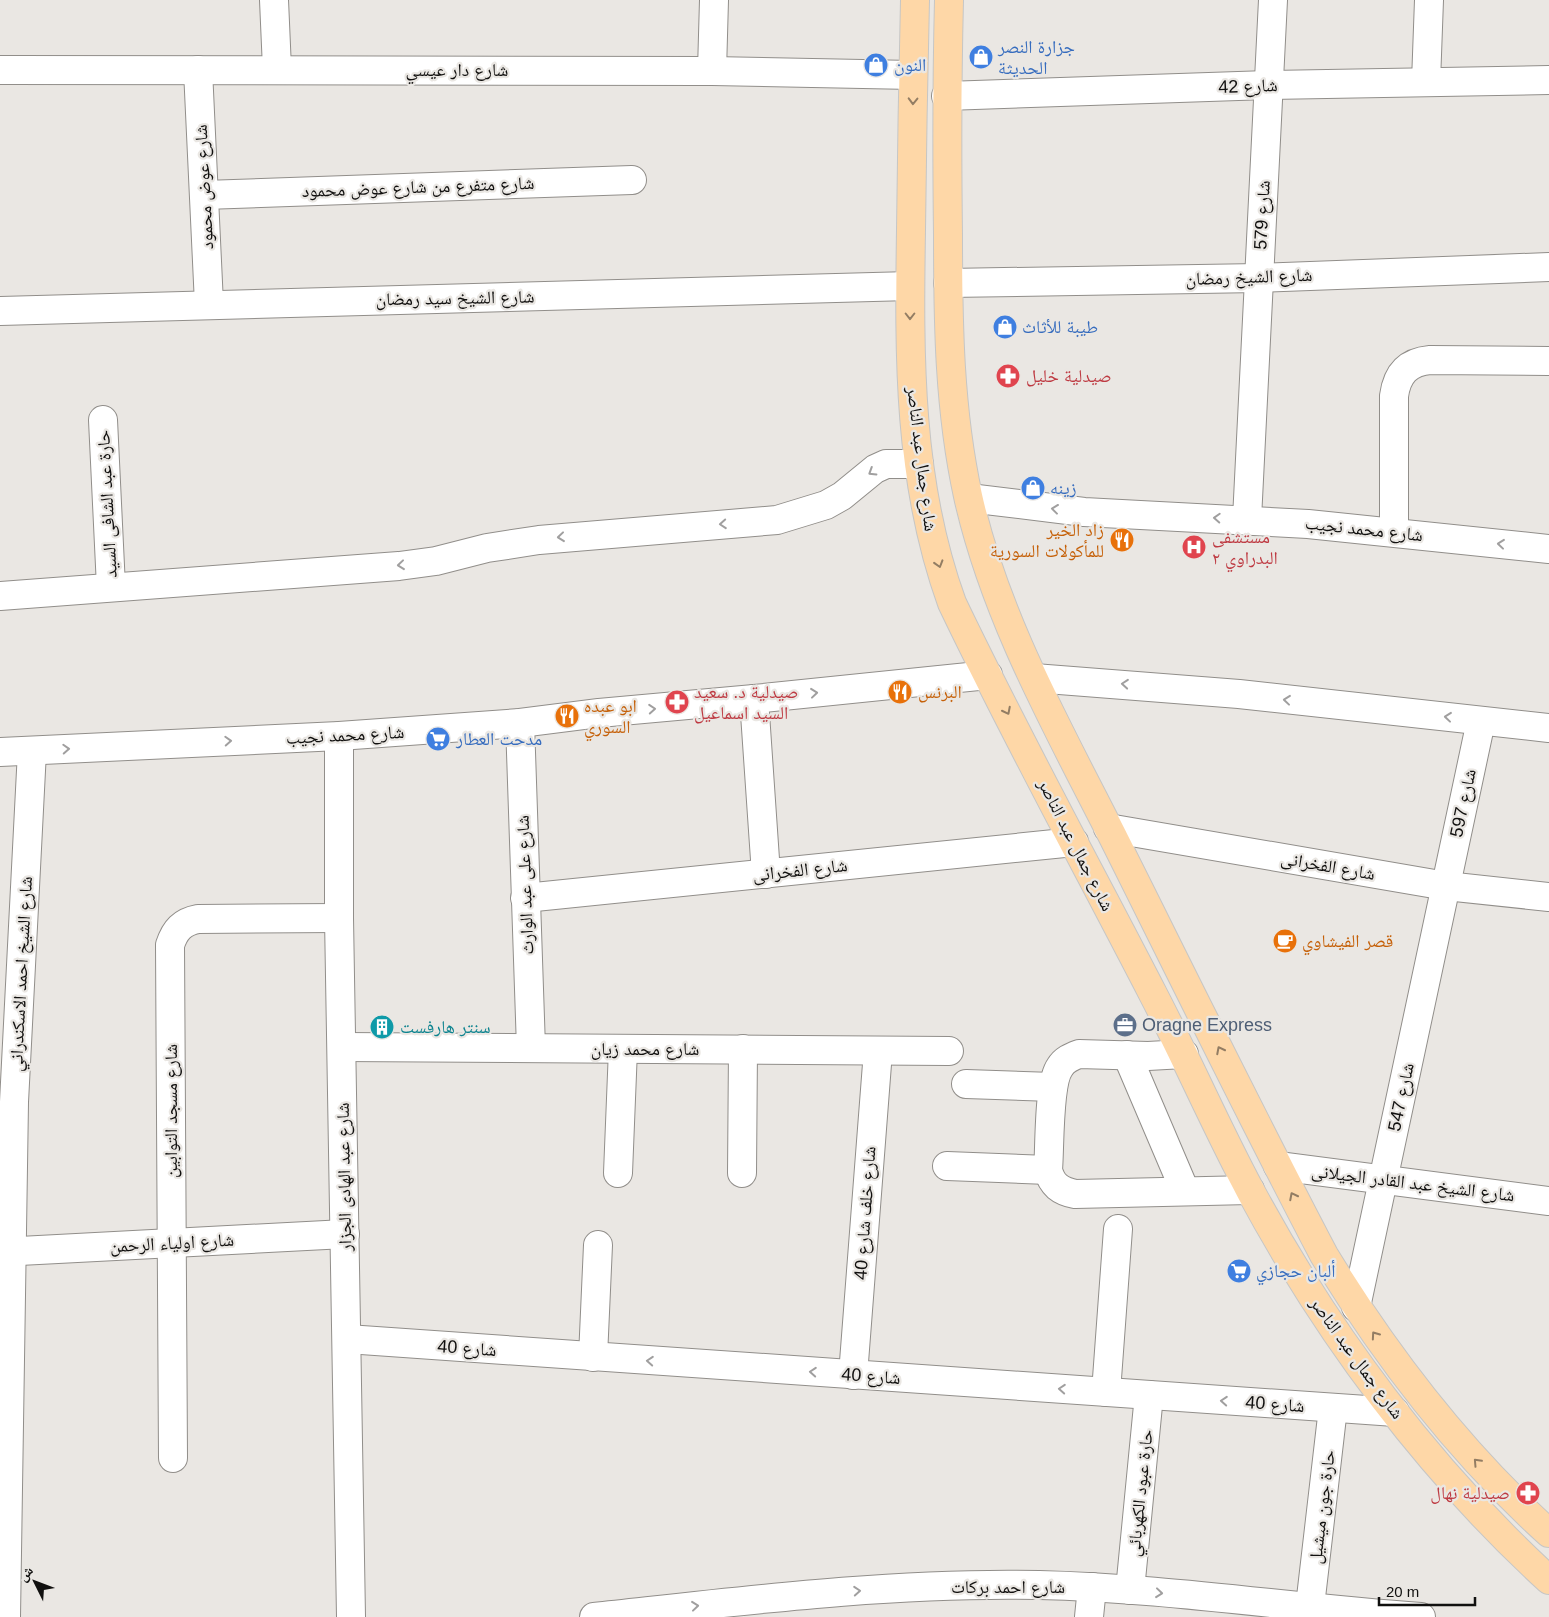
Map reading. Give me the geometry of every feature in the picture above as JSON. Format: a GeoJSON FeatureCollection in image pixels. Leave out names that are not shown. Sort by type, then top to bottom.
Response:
{"type":"FeatureCollection","features":[{"type":"Feature","properties":{"kind":"main road","name":"شارع جمال عبد الناصر"},"geometry":{"type":"LineString","coordinates":[[915,0],[910,286],[912,384],[919,464],[929,530],[939,567],[952,603],[1184,1054],[1250,1190],[1318,1304],[1395,1412],[1468,1500],[1549,1580]]}},
{"type":"Feature","properties":{"kind":"main road","name":"شارع جمال عبد الناصر"},"geometry":{"type":"LineString","coordinates":[[949,0],[946,96],[951,391],[958,445],[969,498],[985,560],[1008,621],[1108,828],[1324,1255],[1356,1307],[1432,1411],[1476,1462],[1549,1533]]}},
{"type":"Feature","properties":{"kind":"street"},"geometry":{"type":"LineString","coordinates":[[274,0],[277,69]]}},
{"type":"Feature","properties":{"kind":"street"},"geometry":{"type":"LineString","coordinates":[[712,71],[714,0]]}},
{"type":"Feature","properties":{"kind":"street","name":"شارع 579"},"geometry":{"type":"LineString","coordinates":[[1247,519],[1273,0]]}},
{"type":"Feature","properties":{"kind":"street"},"geometry":{"type":"LineString","coordinates":[[1426,82],[1429,0]]}},
{"type":"Feature","properties":{"kind":"street","name":"شارع دار عيسي"},"geometry":{"type":"LineString","coordinates":[[0,70],[712,71],[914,75]]}},
{"type":"Feature","properties":{"kind":"street","name":"شارع عوض محمود"},"geometry":{"type":"LineString","coordinates":[[198,70],[209,304]]}},
{"type":"Feature","properties":{"kind":"street","name":"شارع 42"},"geometry":{"type":"LineString","coordinates":[[946,96],[1268,85],[1549,80]]}},
{"type":"Feature","properties":{"kind":"street","name":"شارع متفرع من شارع عوض محمود"},"geometry":{"type":"LineString","coordinates":[[204,195],[632,180]]}},
{"type":"Feature","properties":{"kind":"street","name":"شارع الشيخ رمضان"},"geometry":{"type":"LineString","coordinates":[[948,283],[1259,278],[1549,267]]}},
{"type":"Feature","properties":{"kind":"street","name":"شارع الشيخ سيد رمضان"},"geometry":{"type":"LineString","coordinates":[[0,311],[910,286]]}},
{"type":"Feature","properties":{"kind":"street"},"geometry":{"type":"LineString","coordinates":[[1394,532],[1394,396],[1395,387],[1404,370],[1412,364],[1430,360],[1549,361]]}},
{"type":"Feature","properties":{"kind":"street","name":"حارة عبد الشافى السيد"},"geometry":{"type":"LineString","coordinates":[[103,420],[111,587]]}},
{"type":"Feature","properties":{"kind":"street"},"geometry":{"type":"LineString","coordinates":[[0,596],[399,566],[436,561],[487,548],[539,540],[777,520],[802,514],[826,505],[842,496],[865,476],[886,464],[919,464]]}},
{"type":"Feature","properties":{"kind":"street","name":"شارع محمد نجيب"},"geometry":{"type":"LineString","coordinates":[[969,498],[1093,513],[1247,519],[1394,532],[1549,549]]}},
{"type":"Feature","properties":{"kind":"street","name":"شارع محمد نجيب"},"geometry":{"type":"LineString","coordinates":[[0,752],[339,736],[520,723],[599,713],[754,700],[988,675]]}},
{"type":"Feature","properties":{"kind":"street"},"geometry":{"type":"LineString","coordinates":[[1034,678],[1220,692],[1549,728]]}},
{"type":"Feature","properties":{"kind":"street"},"geometry":{"type":"LineString","coordinates":[[754,700],[766,874]]}},
{"type":"Feature","properties":{"kind":"street","name":"شارع 597"},"geometry":{"type":"LineString","coordinates":[[1446,886],[1481,721]]}},
{"type":"Feature","properties":{"kind":"street","name":"شارع على عبد الوارث"},"geometry":{"type":"LineString","coordinates":[[520,723],[531,1048]]}},
{"type":"Feature","properties":{"kind":"street","name":"شارع عبد الهادى الجزار"},"geometry":{"type":"LineString","coordinates":[[339,736],[339,918],[352,1617]]}},
{"type":"Feature","properties":{"kind":"street","name":"شارع الشيخ احمد الاسكندراني"},"geometry":{"type":"LineString","coordinates":[[6,1617],[7,1101],[32,751]]}},
{"type":"Feature","properties":{"kind":"street","name":"شارع الفخرانى"},"geometry":{"type":"LineString","coordinates":[[1108,828],[1446,886],[1549,897]]}},
{"type":"Feature","properties":{"kind":"street","name":"شارع الفخرانى"},"geometry":{"type":"LineString","coordinates":[[525,898],[1074,842]]}},
{"type":"Feature","properties":{"kind":"street","name":"شارع 547"},"geometry":{"type":"LineString","coordinates":[[1356,1307],[1446,886]]}},
{"type":"Feature","properties":{"kind":"street","name":"شارع مسجد التوابين"},"geometry":{"type":"LineString","coordinates":[[172,1458],[170,945],[173,936],[188,921],[198,919],[339,918]]}},
{"type":"Feature","properties":{"kind":"street","name":"شارع محمد زيان"},"geometry":{"type":"LineString","coordinates":[[342,1047],[948,1051]]}},
{"type":"Feature","properties":{"kind":"street"},"geometry":{"type":"LineString","coordinates":[[618,1173],[623,1049]]}},
{"type":"Feature","properties":{"kind":"street"},"geometry":{"type":"LineString","coordinates":[[742,1173],[743,1049]]}},
{"type":"Feature","properties":{"kind":"street","name":"شارع خلف شارع 40"},"geometry":{"type":"LineString","coordinates":[[853,1375],[878,1051]]}},
{"type":"Feature","properties":{"kind":"street"},"geometry":{"type":"LineString","coordinates":[[1184,1054],[1148,1056],[1078,1054],[1060,1066],[1053,1086],[1048,1170],[1050,1178],[1060,1190],[1075,1194],[1250,1190]]}},
{"type":"Feature","properties":{"kind":"street"},"geometry":{"type":"LineString","coordinates":[[1127,1055],[1185,1191]]}},
{"type":"Feature","properties":{"kind":"street"},"geometry":{"type":"LineString","coordinates":[[966,1084],[1053,1086]]}},
{"type":"Feature","properties":{"kind":"street"},"geometry":{"type":"LineString","coordinates":[[947,1166],[1048,1170]]}},
{"type":"Feature","properties":{"kind":"street","name":"شارع الشيخ عبد القادر الجيلانى"},"geometry":{"type":"LineString","coordinates":[[1278,1166],[1549,1201]]}},
{"type":"Feature","properties":{"kind":"street"},"geometry":{"type":"LineString","coordinates":[[1106,1392],[1118,1230]]}},
{"type":"Feature","properties":{"kind":"street","name":"شارع اولياء الرحمن"},"geometry":{"type":"LineString","coordinates":[[6,1252],[345,1234]]}},
{"type":"Feature","properties":{"kind":"street"},"geometry":{"type":"LineString","coordinates":[[594,1357],[598,1245]]}},
{"type":"Feature","properties":{"kind":"street","name":"شارع 40"},"geometry":{"type":"LineString","coordinates":[[346,1339],[1395,1412]]}},
{"type":"Feature","properties":{"kind":"street","name":"حارة عبود الكهربائي"},"geometry":{"type":"LineString","coordinates":[[1130,1590],[1149,1395]]}},
{"type":"Feature","properties":{"kind":"street","name":"حارة جون ميشيل"},"geometry":{"type":"LineString","coordinates":[[1310,1606],[1333,1408]]}},
{"type":"Feature","properties":{"kind":"street","name":"شارع احمد بركات"},"geometry":{"type":"LineString","coordinates":[[594,1617],[806,1594],[896,1588],[1012,1585],[1130,1590],[1264,1610],[1310,1606],[1421,1617]]}},
{"type":"Feature","properties":{"kind":"street"},"geometry":{"type":"LineString","coordinates":[[1089,1617],[1092,1587]]}},
{"type":"Feature","properties":{"kind":"place","name":"جزارة النصر الحديثة"},"geometry":{"type":"Point","coordinates":[981,57]}},
{"type":"Feature","properties":{"kind":"place","name":"النون"},"geometry":{"type":"Point","coordinates":[876,65]}},
{"type":"Feature","properties":{"kind":"place","name":"طيبة للأثاث"},"geometry":{"type":"Point","coordinates":[1005,327]}},
{"type":"Feature","properties":{"kind":"place","name":"صيدلية خليل"},"geometry":{"type":"Point","coordinates":[1008,376]}},
{"type":"Feature","properties":{"kind":"place","name":"زينه"},"geometry":{"type":"Point","coordinates":[1033,488]}},
{"type":"Feature","properties":{"kind":"place","name":"زاد الخير للمأكولات السورية"},"geometry":{"type":"Point","coordinates":[1122,540]}},
{"type":"Feature","properties":{"kind":"place","name":"مستشفى البدراوي ٢"},"geometry":{"type":"Point","coordinates":[1194,547]}},
{"type":"Feature","properties":{"kind":"place","name":"البرنس"},"geometry":{"type":"Point","coordinates":[900,692]}},
{"type":"Feature","properties":{"kind":"place","name":"صيدلية د. سعيد السيد اسماعيل"},"geometry":{"type":"Point","coordinates":[677,702]}},
{"type":"Feature","properties":{"kind":"place","name":"ابو عبده السوري"},"geometry":{"type":"Point","coordinates":[567,716]}},
{"type":"Feature","properties":{"kind":"place","name":"مدحت العطار"},"geometry":{"type":"Point","coordinates":[438,739]}},
{"type":"Feature","properties":{"kind":"place","name":"قصر الفيشاوي"},"geometry":{"type":"Point","coordinates":[1285,941]}},
{"type":"Feature","properties":{"kind":"place","name":"Oragne Express"},"geometry":{"type":"Point","coordinates":[1125,1025]}},
{"type":"Feature","properties":{"kind":"place","name":"سنتر هارفست"},"geometry":{"type":"Point","coordinates":[382,1027]}},
{"type":"Feature","properties":{"kind":"place","name":"ألبان حجازي"},"geometry":{"type":"Point","coordinates":[1239,1271]}},
{"type":"Feature","properties":{"kind":"place","name":"صيدلية نهال"},"geometry":{"type":"Point","coordinates":[1528,1493]}}]}
